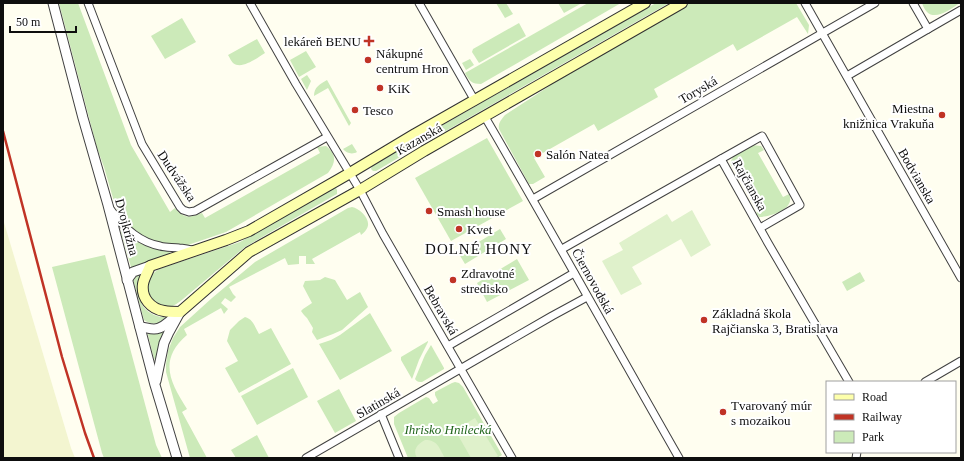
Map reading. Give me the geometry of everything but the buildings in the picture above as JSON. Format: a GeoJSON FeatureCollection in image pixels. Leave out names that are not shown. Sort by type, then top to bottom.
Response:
{"type":"FeatureCollection","features":[{"type":"Feature","properties":{"kind":"main road","name":"Kazanská"},"geometry":{"type":"LineString","coordinates":[[150,266],[197,251],[249,231],[415,134],[645,3]]}},
{"type":"Feature","properties":{"kind":"main road","name":"Kazanská"},"geometry":{"type":"LineString","coordinates":[[180,312],[248,252],[360,190],[682,3]]}},
{"type":"Feature","properties":{"kind":"main road"},"geometry":{"type":"LineString","coordinates":[[150,266],[143,284],[144,293],[148,302],[155,308],[164,312],[180,312]]}},
{"type":"Feature","properties":{"kind":"street","name":"Dvojkrížna"},"geometry":{"type":"LineString","coordinates":[[53,3],[155,385],[177,458]]}},
{"type":"Feature","properties":{"kind":"street","name":"Dudvážska"},"geometry":{"type":"LineString","coordinates":[[88,3],[138,135],[155,167],[173,197],[183,210],[189,212],[195,211],[328,136]]}},
{"type":"Feature","properties":{"kind":"street"},"geometry":{"type":"LineString","coordinates":[[250,3],[296,84],[350,173]]}},
{"type":"Feature","properties":{"kind":"street"},"geometry":{"type":"LineString","coordinates":[[419,3],[475,101]]}},
{"type":"Feature","properties":{"kind":"street","name":"Bodvianska"},"geometry":{"type":"LineString","coordinates":[[805,3],[961,278]]}},
{"type":"Feature","properties":{"kind":"street","name":"Toryská"},"geometry":{"type":"LineString","coordinates":[[533,199],[875,3]]}},
{"type":"Feature","properties":{"kind":"street"},"geometry":{"type":"LineString","coordinates":[[913,3],[928,29]]}},
{"type":"Feature","properties":{"kind":"street"},"geometry":{"type":"LineString","coordinates":[[847,76],[961,10]]}},
{"type":"Feature","properties":{"kind":"street","name":"Čiernovodská"},"geometry":{"type":"LineString","coordinates":[[485,117],[562,249],[587,297],[679,458]]}},
{"type":"Feature","properties":{"kind":"street"},"geometry":{"type":"LineString","coordinates":[[721,159],[762,136],[800,205],[760,228]]}},
{"type":"Feature","properties":{"kind":"street","name":"Rajčianska"},"geometry":{"type":"LineString","coordinates":[[562,249],[721,159],[848,381]]}},
{"type":"Feature","properties":{"kind":"street","name":"Bebravská"},"geometry":{"type":"LineString","coordinates":[[350,173],[512,458]]}},
{"type":"Feature","properties":{"kind":"street"},"geometry":{"type":"LineString","coordinates":[[108,205],[116,218],[129,231],[142,240],[159,246],[197,251]]}},
{"type":"Feature","properties":{"kind":"street","name":"Kazanská"},"geometry":{"type":"LineString","coordinates":[[127,280],[133,272],[150,266]]}},
{"type":"Feature","properties":{"kind":"street"},"geometry":{"type":"LineString","coordinates":[[448,346],[574,273]]}},
{"type":"Feature","properties":{"kind":"street","name":"Slatinská"},"geometry":{"type":"LineString","coordinates":[[306,458],[587,297]]}},
{"type":"Feature","properties":{"kind":"street"},"geometry":{"type":"LineString","coordinates":[[155,385],[164,343],[180,312]]}},
{"type":"Feature","properties":{"kind":"street","name":"Kazanská"},"geometry":{"type":"LineString","coordinates":[[140,327],[153,329],[158,328],[163,326],[180,312]]}},
{"type":"Feature","properties":{"kind":"street"},"geometry":{"type":"LineString","coordinates":[[927,381],[961,361]]}},
{"type":"Feature","properties":{"kind":"street"},"geometry":{"type":"LineString","coordinates":[[382,414],[399,458]]}},
{"type":"Feature","properties":{"kind":"green space"},"geometry":{"type":"Polygon","coordinates":[[[59,3],[78,3],[131,145],[170,212],[175,208],[184,216],[191,217],[202,213],[205,218],[320,153],[317,147],[326,146],[330,149],[334,155],[333,166],[328,173],[226,232],[188,245],[168,245],[149,240],[132,230],[124,222],[115,205],[97,148],[59,3]]]}},
{"type":"Feature","properties":{"kind":"green space"},"geometry":{"type":"Polygon","coordinates":[[[496,3],[506,3],[513,14],[505,18],[496,3]]]}},
{"type":"Feature","properties":{"kind":"green space"},"geometry":{"type":"Polygon","coordinates":[[[558,3],[582,3],[564,13],[558,3]]]}},
{"type":"Feature","properties":{"kind":"green space"},"geometry":{"type":"Polygon","coordinates":[[[588,3],[621,3],[481,84],[473,83],[466,76],[465,73],[588,3]]]}},
{"type":"Feature","properties":{"kind":"green space"},"geometry":{"type":"Polygon","coordinates":[[[656,3],[669,3],[423,144],[420,138],[656,3]]]}},
{"type":"Feature","properties":{"kind":"green space"},"geometry":{"type":"Polygon","coordinates":[[[690,3],[796,3],[809,25],[808,34],[797,17],[737,51],[733,44],[654,89],[658,97],[598,131],[594,124],[534,158],[545,177],[533,184],[529,184],[499,129],[499,123],[505,115],[568,72],[690,3]]]}},
{"type":"Feature","properties":{"kind":"green space"},"geometry":{"type":"Polygon","coordinates":[[[922,3],[960,3],[944,13],[935,15],[927,12],[922,3]]]}},
{"type":"Feature","properties":{"kind":"green space"},"geometry":{"type":"Polygon","coordinates":[[[182,18],[196,42],[165,59],[151,36],[182,18]]]}},
{"type":"Feature","properties":{"kind":"green space"},"geometry":{"type":"Polygon","coordinates":[[[519,23],[526,36],[479,63],[472,52],[473,49],[519,23]]]}},
{"type":"Feature","properties":{"kind":"green space"},"geometry":{"type":"Polygon","coordinates":[[[257,39],[265,53],[245,64],[237,65],[233,63],[228,55],[257,39]]]}},
{"type":"Feature","properties":{"kind":"green space"},"geometry":{"type":"Polygon","coordinates":[[[306,51],[316,67],[299,77],[290,60],[306,51]]]}},
{"type":"Feature","properties":{"kind":"green space"},"geometry":{"type":"Polygon","coordinates":[[[470,59],[474,65],[466,70],[462,63],[470,59]]]}},
{"type":"Feature","properties":{"kind":"green space"},"geometry":{"type":"Polygon","coordinates":[[[307,75],[311,81],[307,90],[301,79],[307,75]]]}},
{"type":"Feature","properties":{"kind":"green space"},"geometry":{"type":"Polygon","coordinates":[[[327,80],[351,123],[349,126],[328,88],[314,96],[316,88],[327,80]]]}},
{"type":"Feature","properties":{"kind":"green space"},"geometry":{"type":"Polygon","coordinates":[[[487,138],[523,201],[451,241],[415,178],[487,138]]]}},
{"type":"Feature","properties":{"kind":"green space"},"geometry":{"type":"Polygon","coordinates":[[[414,141],[417,147],[376,171],[371,169],[372,166],[414,141]]]}},
{"type":"Feature","properties":{"kind":"green space"},"geometry":{"type":"Polygon","coordinates":[[[352,144],[357,152],[349,153],[343,149],[352,144]]]}},
{"type":"Feature","properties":{"kind":"green space"},"geometry":{"type":"Polygon","coordinates":[[[752,145],[761,146],[764,150],[758,153],[783,197],[789,194],[789,204],[786,208],[770,216],[759,217],[756,213],[762,209],[737,163],[731,166],[734,156],[752,145]]]}},
{"type":"Feature","properties":{"kind":"green space"},"geometry":{"type":"Polygon","coordinates":[[[336,188],[337,194],[245,247],[175,305],[169,307],[161,306],[151,297],[148,288],[149,279],[159,269],[240,242],[336,188]]]}},
{"type":"Feature","properties":{"kind":"green space"},"geometry":{"type":"Polygon","coordinates":[[[352,207],[359,210],[367,219],[368,227],[361,235],[360,232],[312,259],[315,264],[306,264],[306,256],[299,256],[299,264],[288,265],[285,258],[229,287],[236,297],[231,302],[225,298],[221,303],[228,309],[224,314],[221,308],[184,329],[187,335],[172,353],[170,371],[176,390],[187,409],[182,412],[207,458],[190,458],[166,372],[168,351],[173,338],[180,327],[255,262],[352,207]]]}},
{"type":"Feature","properties":{"kind":"green space"},"geometry":{"type":"Polygon","coordinates":[[[692,210],[711,245],[691,257],[681,239],[632,267],[642,284],[621,295],[602,261],[623,250],[619,243],[667,214],[672,222],[692,210]]]}},
{"type":"Feature","properties":{"kind":"green space"},"geometry":{"type":"Polygon","coordinates":[[[3,219],[71,448],[75,458],[3,458],[3,219]]]}},
{"type":"Feature","properties":{"kind":"green space"},"geometry":{"type":"Polygon","coordinates":[[[500,229],[506,239],[465,264],[459,254],[500,229]]]}},
{"type":"Feature","properties":{"kind":"green space"},"geometry":{"type":"Polygon","coordinates":[[[122,231],[145,245],[155,249],[169,251],[170,253],[132,268],[121,232],[122,231]]]}},
{"type":"Feature","properties":{"kind":"green space"},"geometry":{"type":"Polygon","coordinates":[[[105,255],[156,445],[162,458],[104,458],[102,453],[52,267],[105,255]]]}},
{"type":"Feature","properties":{"kind":"green space"},"geometry":{"type":"Polygon","coordinates":[[[517,259],[529,280],[487,302],[477,283],[517,259]]]}},
{"type":"Feature","properties":{"kind":"green space"},"geometry":{"type":"Polygon","coordinates":[[[141,272],[138,291],[141,302],[148,312],[165,318],[158,323],[149,323],[144,320],[133,279],[141,272]]]}},
{"type":"Feature","properties":{"kind":"green space"},"geometry":{"type":"Polygon","coordinates":[[[860,272],[865,281],[847,291],[842,282],[860,272]]]}},
{"type":"Feature","properties":{"kind":"green space"},"geometry":{"type":"Polygon","coordinates":[[[325,277],[335,280],[347,300],[360,292],[368,307],[342,330],[317,340],[312,332],[313,328],[301,311],[312,303],[303,286],[305,281],[320,280],[325,277]]]}},
{"type":"Feature","properties":{"kind":"green space"},"geometry":{"type":"Polygon","coordinates":[[[370,313],[392,351],[340,380],[319,344],[340,335],[370,313]]]}},
{"type":"Feature","properties":{"kind":"green space"},"geometry":{"type":"Polygon","coordinates":[[[245,317],[252,321],[259,334],[271,328],[291,364],[239,393],[225,368],[238,361],[227,341],[230,330],[245,317]]]}},
{"type":"Feature","properties":{"kind":"green space"},"geometry":{"type":"Polygon","coordinates":[[[165,330],[156,358],[154,359],[148,333],[165,330]]]}},
{"type":"Feature","properties":{"kind":"green space"},"geometry":{"type":"Polygon","coordinates":[[[428,341],[412,379],[401,360],[401,357],[428,341]]]}},
{"type":"Feature","properties":{"kind":"green space"},"geometry":{"type":"Polygon","coordinates":[[[431,345],[444,369],[422,382],[418,382],[415,379],[431,345]]]}},
{"type":"Feature","properties":{"kind":"green space"},"geometry":{"type":"Polygon","coordinates":[[[293,368],[308,397],[257,425],[241,396],[293,368]]]}},
{"type":"Feature","properties":{"kind":"green space","name":"Ihrisko Hnilecká"},"geometry":{"type":"Polygon","coordinates":[[[455,382],[459,383],[463,387],[502,455],[497,458],[408,458],[394,424],[394,417],[426,397],[429,398],[433,404],[438,401],[435,392],[455,382]]]}},
{"type":"Feature","properties":{"kind":"green space"},"geometry":{"type":"Polygon","coordinates":[[[339,389],[356,421],[335,433],[317,401],[339,389]]]}},
{"type":"Feature","properties":{"kind":"green space"},"geometry":{"type":"Polygon","coordinates":[[[475,418],[498,456],[494,458],[471,458],[455,430],[475,418]]]}},
{"type":"Feature","properties":{"kind":"green space"},"geometry":{"type":"Polygon","coordinates":[[[257,435],[269,458],[236,458],[231,450],[257,435]]]}},
{"type":"Feature","properties":{"kind":"green space"},"geometry":{"type":"Polygon","coordinates":[[[425,440],[433,441],[445,458],[417,458],[415,449],[425,440]]]}},
{"type":"Feature","properties":{"kind":"railway"},"geometry":{"type":"LineString","coordinates":[[3,131],[62,357],[94,458]]}},
{"type":"Feature","properties":{"kind":"place","name":"lekáreň BENU"},"geometry":{"type":"Point","coordinates":[369,41]}},
{"type":"Feature","properties":{"kind":"place","name":"Nákupné centrum Hron"},"geometry":{"type":"Point","coordinates":[368,60]}},
{"type":"Feature","properties":{"kind":"place","name":"KiK"},"geometry":{"type":"Point","coordinates":[380,88]}},
{"type":"Feature","properties":{"kind":"place","name":"Tesco"},"geometry":{"type":"Point","coordinates":[355,110]}},
{"type":"Feature","properties":{"kind":"place","name":"Miestna knižnica Vrakuňa"},"geometry":{"type":"Point","coordinates":[942,115]}},
{"type":"Feature","properties":{"kind":"place","name":"Salón Natea"},"geometry":{"type":"Point","coordinates":[538,154]}},
{"type":"Feature","properties":{"kind":"place","name":"Smash house"},"geometry":{"type":"Point","coordinates":[429,211]}},
{"type":"Feature","properties":{"kind":"place","name":"Kvet"},"geometry":{"type":"Point","coordinates":[459,229]}},
{"type":"Feature","properties":{"kind":"place","name":"Zdravotné stredisko"},"geometry":{"type":"Point","coordinates":[453,280]}},
{"type":"Feature","properties":{"kind":"place","name":"Základná škola Rajčianska 3, Bratislava"},"geometry":{"type":"Point","coordinates":[704,320]}},
{"type":"Feature","properties":{"kind":"place","name":"Tvarovaný múr s mozaikou"},"geometry":{"type":"Point","coordinates":[723,412]}},
{"type":"Feature","properties":{"kind":"district","name":"DOLNÉ HONY"},"geometry":{"type":"Point","coordinates":[479,249]}}]}
